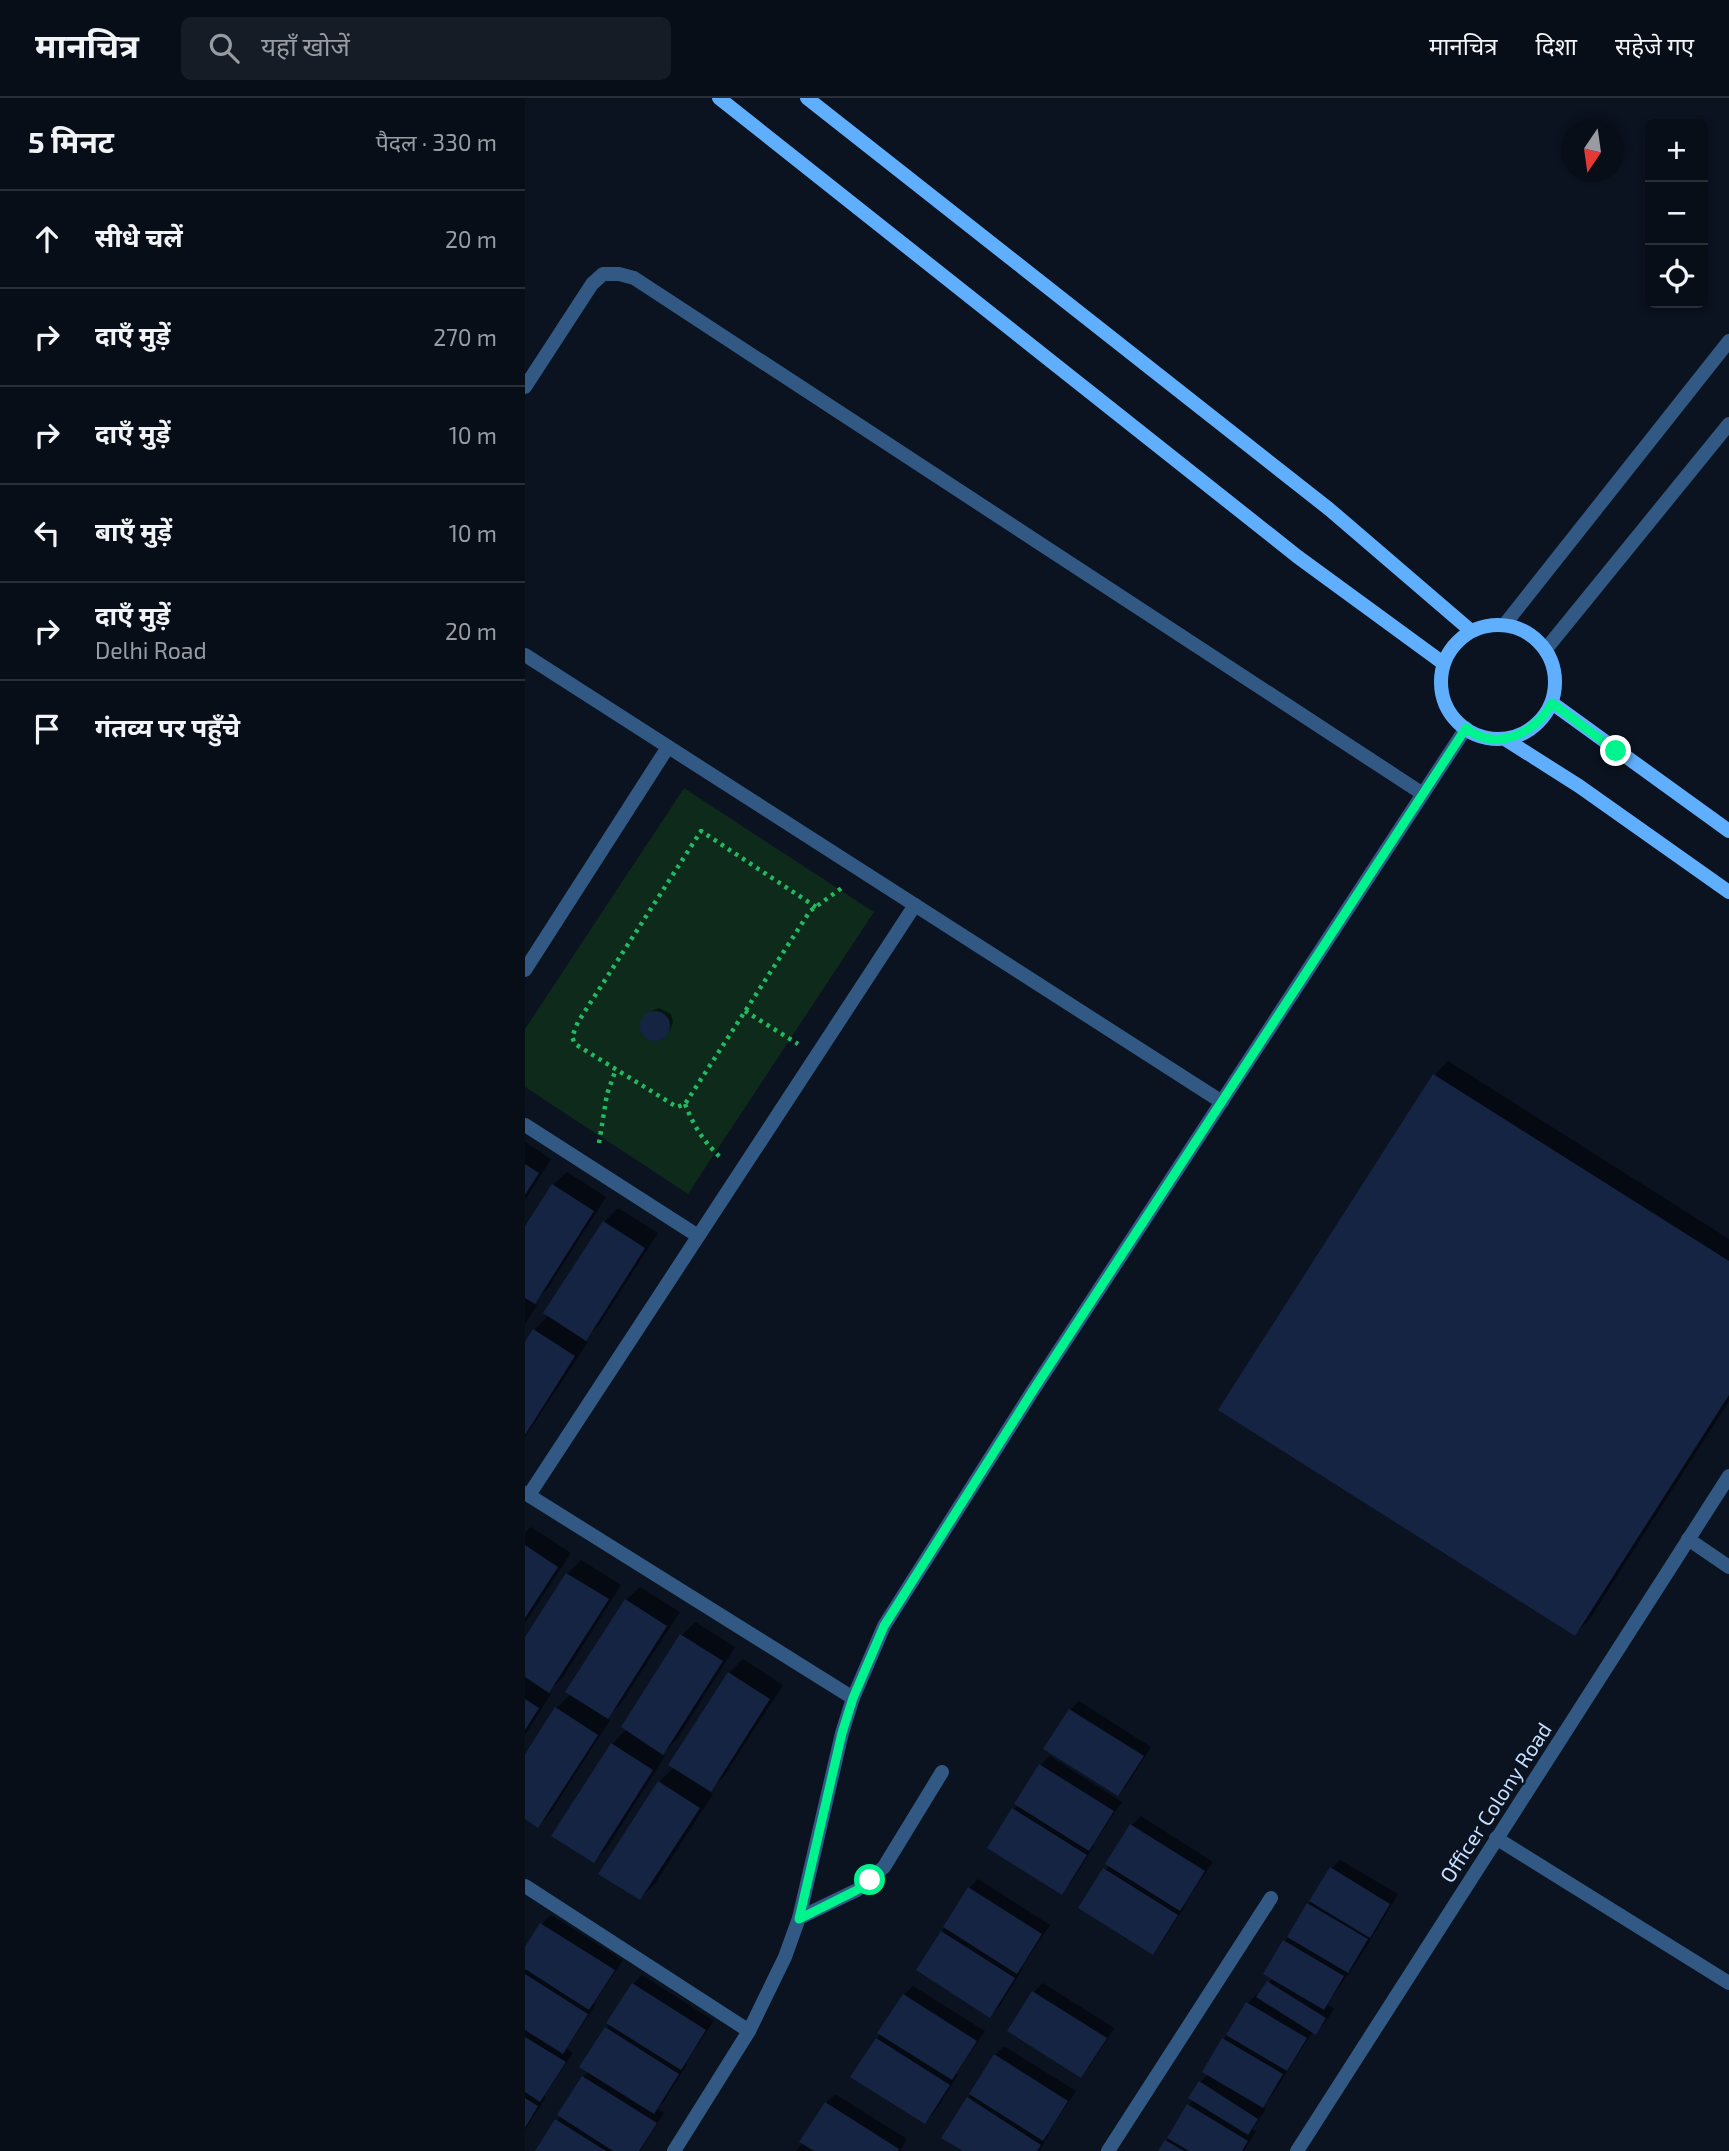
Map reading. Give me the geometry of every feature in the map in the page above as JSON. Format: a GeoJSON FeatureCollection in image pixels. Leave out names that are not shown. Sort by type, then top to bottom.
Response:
{"type":"FeatureCollection","features":[{"type":"Feature","properties":{"kind":"main road"},"geometry":{"type":"LineString","coordinates":[[719,98],[1287,548],[1443,663]]}},
{"type":"Feature","properties":{"kind":"main road"},"geometry":{"type":"LineString","coordinates":[[807,98],[1329,509],[1470,630]]}},
{"type":"Feature","properties":{"kind":"main road"},"geometry":{"type":"LineString","coordinates":[[1505,624],[1524,629],[1546,649],[1556,676],[1552,703],[1531,729],[1516,736],[1495,739],[1473,734],[1452,717],[1443,701],[1440,674],[1443,663],[1451,646],[1470,630],[1505,624]]}},
{"type":"Feature","properties":{"kind":"main road"},"geometry":{"type":"LineString","coordinates":[[1552,703],[1729,831]]}},
{"type":"Feature","properties":{"kind":"main road"},"geometry":{"type":"LineString","coordinates":[[1505,739],[1579,786],[1729,892]]}},
{"type":"Feature","properties":{"kind":"street"},"geometry":{"type":"LineString","coordinates":[[525,387],[592,284],[603,274],[634,278],[1423,794]]}},
{"type":"Feature","properties":{"kind":"street"},"geometry":{"type":"LineString","coordinates":[[1505,624],[1729,341]]}},
{"type":"Feature","properties":{"kind":"street"},"geometry":{"type":"LineString","coordinates":[[1546,649],[1729,424]]}},
{"type":"Feature","properties":{"kind":"street"},"geometry":{"type":"LineString","coordinates":[[525,655],[1222,1102]]}},
{"type":"Feature","properties":{"kind":"street"},"geometry":{"type":"LineString","coordinates":[[674,2151],[749,2031],[785,1957],[799,1919],[842,1733],[853,1698],[884,1626],[1032,1392],[1466,728]]}},
{"type":"Feature","properties":{"kind":"street"},"geometry":{"type":"LineString","coordinates":[[525,970],[668,747]]}},
{"type":"Feature","properties":{"kind":"street"},"geometry":{"type":"LineString","coordinates":[[853,1698],[527,1494],[915,905]]}},
{"type":"Feature","properties":{"kind":"street"},"geometry":{"type":"LineString","coordinates":[[525,1125],[698,1237]]}},
{"type":"Feature","properties":{"kind":"street","name":"Officer Colony Road"},"geometry":{"type":"LineString","coordinates":[[1297,2151],[1729,1476]]}},
{"type":"Feature","properties":{"kind":"street"},"geometry":{"type":"LineString","coordinates":[[1688,1539],[1729,1567]]}},
{"type":"Feature","properties":{"kind":"street"},"geometry":{"type":"LineString","coordinates":[[799,1919],[857,1890],[884,1867],[942,1772]]}},
{"type":"Feature","properties":{"kind":"street"},"geometry":{"type":"LineString","coordinates":[[1496,1838],[1729,1983]]}},
{"type":"Feature","properties":{"kind":"street"},"geometry":{"type":"LineString","coordinates":[[525,1886],[749,2031]]}},
{"type":"Feature","properties":{"kind":"street"},"geometry":{"type":"LineString","coordinates":[[1108,2151],[1271,1898]]}},
{"type":"Feature","properties":{"kind":"path"},"geometry":{"type":"LineString","coordinates":[[816,907],[701,831],[577,1022],[572,1037],[575,1044],[677,1107],[685,1104],[810,911],[816,907],[863,872]]}},
{"type":"Feature","properties":{"kind":"path"},"geometry":{"type":"LineString","coordinates":[[745,1011],[817,1055]]}},
{"type":"Feature","properties":{"kind":"path"},"geometry":{"type":"LineString","coordinates":[[598,1172],[599,1135],[607,1094],[616,1069]]}},
{"type":"Feature","properties":{"kind":"path"},"geometry":{"type":"LineString","coordinates":[[685,1104],[700,1134],[739,1175]]}},
{"type":"Feature","properties":{"kind":"green space"},"geometry":{"type":"Polygon","coordinates":[[[684,788],[874,912],[688,1194],[525,1087],[525,1029],[684,788]]]}},
{"type":"Feature","properties":{"kind":"building"},"geometry":{"type":"Polygon","coordinates":[[[655,1011],[661,1012],[669,1020],[669,1032],[661,1040],[655,1041],[649,1040],[641,1032],[640,1026],[641,1020],[649,1012],[655,1011]]]}},
{"type":"Feature","properties":{"kind":"building"},"geometry":{"type":"Polygon","coordinates":[[[1433,1074],[1729,1261],[1729,1395],[1575,1636],[1218,1410],[1433,1074]]]}},
{"type":"Feature","properties":{"kind":"building"},"geometry":{"type":"Polygon","coordinates":[[[525,1164],[539,1173],[525,1195],[525,1164]]]}},
{"type":"Feature","properties":{"kind":"building"},"geometry":{"type":"Polygon","coordinates":[[[552,1184],[594,1211],[535,1304],[525,1298],[525,1226],[552,1184]]]}},
{"type":"Feature","properties":{"kind":"building"},"geometry":{"type":"Polygon","coordinates":[[[603,1221],[645,1248],[586,1341],[543,1313],[603,1221]]]}},
{"type":"Feature","properties":{"kind":"building"},"geometry":{"type":"Polygon","coordinates":[[[533,1329],[575,1356],[525,1435],[525,1342],[533,1329]]]}},
{"type":"Feature","properties":{"kind":"building"},"geometry":{"type":"Polygon","coordinates":[[[525,1545],[558,1567],[525,1618],[525,1545]]]}},
{"type":"Feature","properties":{"kind":"building"},"geometry":{"type":"Polygon","coordinates":[[[566,1573],[609,1599],[549,1693],[525,1677],[525,1637],[566,1573]]]}},
{"type":"Feature","properties":{"kind":"building"},"geometry":{"type":"Polygon","coordinates":[[[625,1599],[667,1626],[608,1719],[565,1692],[625,1599]]]}},
{"type":"Feature","properties":{"kind":"building"},"geometry":{"type":"Polygon","coordinates":[[[680,1634],[723,1661],[663,1755],[621,1727],[680,1634]]]}},
{"type":"Feature","properties":{"kind":"building"},"geometry":{"type":"Polygon","coordinates":[[[728,1672],[770,1699],[711,1792],[668,1765],[728,1672]]]}},
{"type":"Feature","properties":{"kind":"building"},"geometry":{"type":"Polygon","coordinates":[[[525,1699],[539,1708],[525,1730],[525,1699]]]}},
{"type":"Feature","properties":{"kind":"building"},"geometry":{"type":"Polygon","coordinates":[[[555,1707],[598,1735],[538,1828],[525,1819],[525,1754],[555,1707]]]}},
{"type":"Feature","properties":{"kind":"building"},"geometry":{"type":"Polygon","coordinates":[[[1069,1709],[1144,1756],[1118,1796],[1043,1749],[1069,1709]]]}},
{"type":"Feature","properties":{"kind":"building"},"geometry":{"type":"Polygon","coordinates":[[[611,1743],[653,1770],[594,1863],[551,1836],[611,1743]]]}},
{"type":"Feature","properties":{"kind":"building"},"geometry":{"type":"Polygon","coordinates":[[[1039,1764],[1114,1811],[1089,1851],[1014,1804],[1039,1764]]]}},
{"type":"Feature","properties":{"kind":"building"},"geometry":{"type":"Polygon","coordinates":[[[658,1781],[700,1808],[640,1900],[598,1874],[658,1781]]]}},
{"type":"Feature","properties":{"kind":"building"},"geometry":{"type":"Polygon","coordinates":[[[1012,1808],[1087,1855],[1062,1895],[987,1848],[1012,1808]]]}},
{"type":"Feature","properties":{"kind":"building"},"geometry":{"type":"Polygon","coordinates":[[[1130,1824],[1205,1871],[1180,1911],[1105,1864],[1130,1824]]]}},
{"type":"Feature","properties":{"kind":"building"},"geometry":{"type":"Polygon","coordinates":[[[1330,1867],[1390,1904],[1370,1938],[1309,1901],[1330,1867]]]}},
{"type":"Feature","properties":{"kind":"building"},"geometry":{"type":"Polygon","coordinates":[[[1103,1868],[1178,1915],[1153,1955],[1078,1908],[1103,1868]]]}},
{"type":"Feature","properties":{"kind":"building"},"geometry":{"type":"Polygon","coordinates":[[[968,1887],[1042,1934],[1017,1974],[943,1927],[968,1887]]]}},
{"type":"Feature","properties":{"kind":"building"},"geometry":{"type":"Polygon","coordinates":[[[1307,1903],[1368,1939],[1348,1973],[1287,1937],[1307,1903]]]}},
{"type":"Feature","properties":{"kind":"building"},"geometry":{"type":"Polygon","coordinates":[[[540,1923],[615,1970],[589,2010],[525,1969],[525,1947],[540,1923]]]}},
{"type":"Feature","properties":{"kind":"building"},"geometry":{"type":"Polygon","coordinates":[[[941,1931],[1015,1978],[990,2018],[916,1970],[941,1931]]]}},
{"type":"Feature","properties":{"kind":"building"},"geometry":{"type":"Polygon","coordinates":[[[1283,1940],[1344,1976],[1324,2010],[1263,1974],[1283,1940]]]}},
{"type":"Feature","properties":{"kind":"building"},"geometry":{"type":"Polygon","coordinates":[[[525,1974],[588,2014],[563,2054],[525,2030],[525,1974]]]}},
{"type":"Feature","properties":{"kind":"building"},"geometry":{"type":"Polygon","coordinates":[[[1267,1981],[1326,2018],[1316,2035],[1256,1997],[1267,1981]]]}},
{"type":"Feature","properties":{"kind":"building"},"geometry":{"type":"Polygon","coordinates":[[[632,1983],[706,2030],[681,2070],[606,2023],[632,1983]]]}},
{"type":"Feature","properties":{"kind":"building"},"geometry":{"type":"Polygon","coordinates":[[[1032,1991],[1107,2038],[1081,2078],[1007,2031],[1032,1991]]]}},
{"type":"Feature","properties":{"kind":"building"},"geometry":{"type":"Polygon","coordinates":[[[903,1994],[977,2041],[952,2080],[877,2033],[903,1994]]]}},
{"type":"Feature","properties":{"kind":"building"},"geometry":{"type":"Polygon","coordinates":[[[1246,2002],[1307,2038],[1287,2071],[1226,2035],[1246,2002]]]}},
{"type":"Feature","properties":{"kind":"building"},"geometry":{"type":"Polygon","coordinates":[[[605,2027],[679,2074],[654,2114],[579,2067],[605,2027]]]}},
{"type":"Feature","properties":{"kind":"building"},"geometry":{"type":"Polygon","coordinates":[[[525,2037],[566,2062],[540,2102],[525,2092],[525,2037]]]}},
{"type":"Feature","properties":{"kind":"building"},"geometry":{"type":"Polygon","coordinates":[[[876,2038],[950,2085],[925,2124],[850,2077],[876,2038]]]}},
{"type":"Feature","properties":{"kind":"building"},"geometry":{"type":"Polygon","coordinates":[[[1222,2038],[1283,2074],[1263,2108],[1202,2072],[1222,2038]]]}},
{"type":"Feature","properties":{"kind":"building"},"geometry":{"type":"Polygon","coordinates":[[[994,2054],[1068,2101],[1043,2141],[969,2094],[994,2054]]]}},
{"type":"Feature","properties":{"kind":"building"},"geometry":{"type":"Polygon","coordinates":[[[582,2076],[657,2123],[639,2151],[613,2151],[557,2115],[582,2076]]]}},
{"type":"Feature","properties":{"kind":"building"},"geometry":{"type":"Polygon","coordinates":[[[1199,2081],[1258,2119],[1248,2135],[1188,2098],[1199,2081]]]}},
{"type":"Feature","properties":{"kind":"building"},"geometry":{"type":"Polygon","coordinates":[[[967,2097],[1041,2145],[1037,2151],[963,2151],[941,2138],[967,2097]]]}},
{"type":"Feature","properties":{"kind":"building"},"geometry":{"type":"Polygon","coordinates":[[[525,2098],[538,2106],[525,2128],[525,2098]]]}},
{"type":"Feature","properties":{"kind":"building"},"geometry":{"type":"Polygon","coordinates":[[[825,2102],[899,2149],[898,2151],[814,2151],[799,2142],[825,2102]]]}},
{"type":"Feature","properties":{"kind":"building"},"geometry":{"type":"Polygon","coordinates":[[[1187,2104],[1248,2141],[1242,2151],[1189,2151],[1167,2138],[1187,2104]]]}},
{"type":"Feature","properties":{"kind":"building"},"geometry":{"type":"Polygon","coordinates":[[[555,2119],[606,2151],[535,2151],[555,2119]]]}},
{"type":"Feature","properties":{"kind":"building"},"geometry":{"type":"Polygon","coordinates":[[[1165,2140],[1184,2151],[1158,2151],[1165,2140]]]}},
{"type":"Feature","properties":{"kind":"route"},"geometry":{"type":"LineString","coordinates":[[870,1880],[857,1890],[799,1919],[842,1733],[853,1698],[884,1626],[1032,1392],[1466,728],[1473,734],[1495,739],[1516,736],[1531,729],[1552,703],[1616,751]]}}]}
